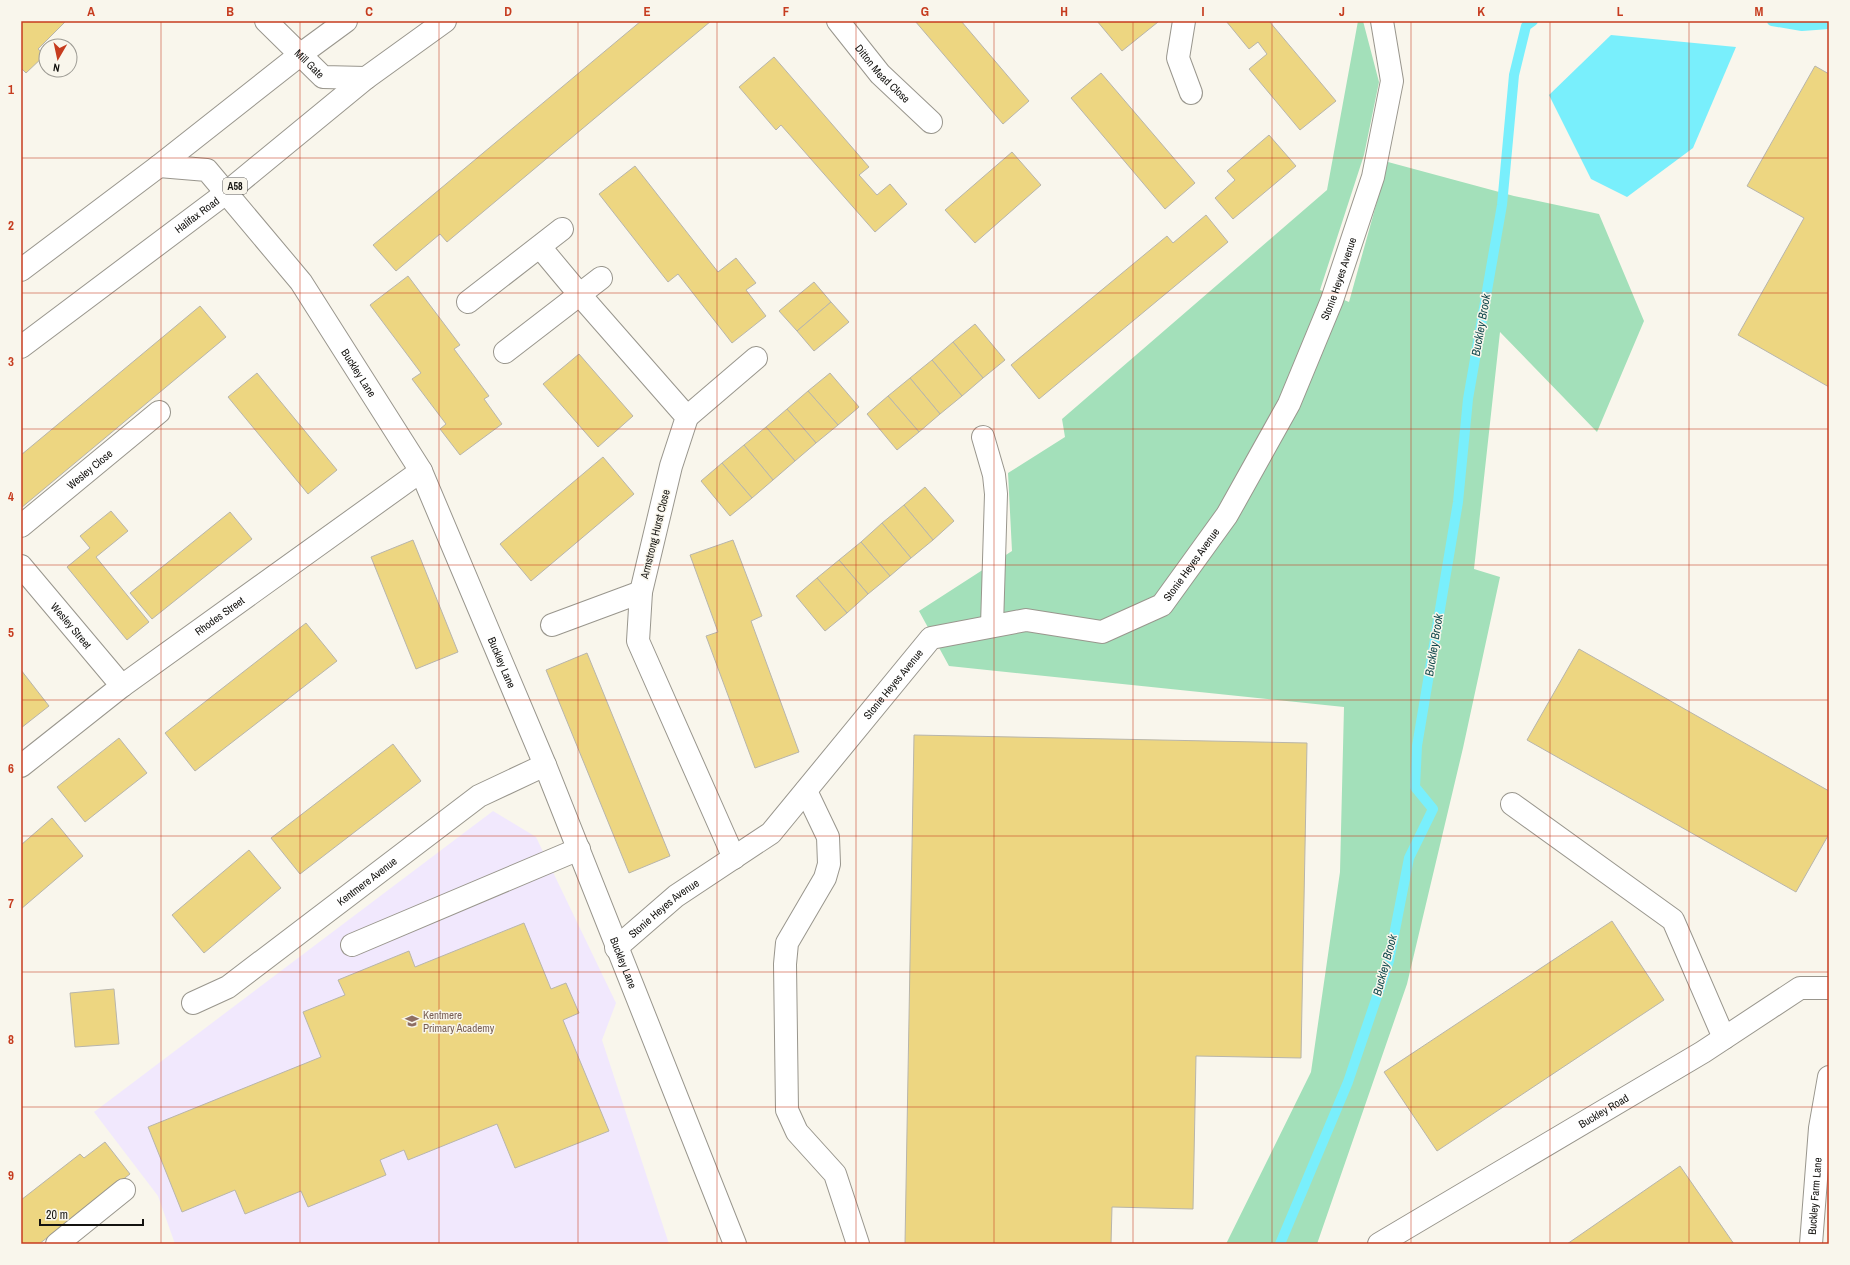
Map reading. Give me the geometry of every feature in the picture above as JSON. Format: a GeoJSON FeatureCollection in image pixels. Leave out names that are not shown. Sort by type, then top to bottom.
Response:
{"type":"FeatureCollection","features":[{"type":"Feature","properties":{"kind":"main road","name":"Mill Gate"},"geometry":{"type":"LineString","coordinates":[[266,21],[324,77],[366,78]]}},
{"type":"Feature","properties":{"kind":"main road"},"geometry":{"type":"LineString","coordinates":[[21,270],[159,166],[301,54],[346,21]]}},
{"type":"Feature","properties":{"kind":"main road","name":"Halifax Road"},"geometry":{"type":"LineString","coordinates":[[21,347],[226,193],[366,78],[445,21]]}},
{"type":"Feature","properties":{"kind":"main road","name":"Ditton Mead Close"},"geometry":{"type":"LineString","coordinates":[[838,21],[880,74],[932,122]]}},
{"type":"Feature","properties":{"kind":"main road"},"geometry":{"type":"LineString","coordinates":[[1184,21],[1178,58],[1191,93]]}},
{"type":"Feature","properties":{"kind":"main road","name":"Stonie Heyes Avenue"},"geometry":{"type":"LineString","coordinates":[[616,948],[676,896],[771,833],[931,638],[1026,620],[1102,632],[1162,605],[1227,515],[1290,404],[1332,300],[1373,177],[1392,81],[1382,21]]}},
{"type":"Feature","properties":{"kind":"main road","name":"Buckley Lane"},"geometry":{"type":"LineString","coordinates":[[159,166],[207,170],[301,282],[421,471],[545,765],[579,849],[616,948],[735,1244]]}},
{"type":"Feature","properties":{"kind":"main road"},"geometry":{"type":"LineString","coordinates":[[468,302],[562,229]]}},
{"type":"Feature","properties":{"kind":"main road"},"geometry":{"type":"LineString","coordinates":[[540,247],[580,295],[687,416],[756,358]]}},
{"type":"Feature","properties":{"kind":"main road"},"geometry":{"type":"LineString","coordinates":[[505,352],[601,278]]}},
{"type":"Feature","properties":{"kind":"main road","name":"Wesley Close"},"geometry":{"type":"LineString","coordinates":[[21,526],[159,412]]}},
{"type":"Feature","properties":{"kind":"main road","name":"Armstrong Hurst Close"},"geometry":{"type":"LineString","coordinates":[[687,416],[671,466],[641,592],[638,641],[734,858]]}},
{"type":"Feature","properties":{"kind":"main road"},"geometry":{"type":"LineString","coordinates":[[983,437],[994,476],[996,494],[992,626]]}},
{"type":"Feature","properties":{"kind":"main road","name":"Rhodes Street"},"geometry":{"type":"LineString","coordinates":[[21,766],[122,686],[421,471]]}},
{"type":"Feature","properties":{"kind":"main road","name":"Wesley Street"},"geometry":{"type":"LineString","coordinates":[[21,566],[122,686]]}},
{"type":"Feature","properties":{"kind":"main road"},"geometry":{"type":"LineString","coordinates":[[552,625],[641,592]]}},
{"type":"Feature","properties":{"kind":"main road","name":"Kentmere Avenue"},"geometry":{"type":"LineString","coordinates":[[193,1003],[228,987],[479,796],[545,765]]}},
{"type":"Feature","properties":{"kind":"main road"},"geometry":{"type":"LineString","coordinates":[[806,791],[828,837],[829,864],[826,878],[787,943],[785,964],[787,1110],[797,1132],[835,1174],[858,1244]]}},
{"type":"Feature","properties":{"kind":"main road"},"geometry":{"type":"LineString","coordinates":[[1512,804],[1672,920],[1724,1038]]}},
{"type":"Feature","properties":{"kind":"main road"},"geometry":{"type":"LineString","coordinates":[[352,945],[579,849]]}},
{"type":"Feature","properties":{"kind":"main road","name":"Buckley Road"},"geometry":{"type":"LineString","coordinates":[[1379,1244],[1724,1038],[1800,988],[1829,988]]}},
{"type":"Feature","properties":{"kind":"main road","name":"Buckley Farm Lane"},"geometry":{"type":"LineString","coordinates":[[1810,1244],[1820,1128],[1829,1077]]}},
{"type":"Feature","properties":{"kind":"main road"},"geometry":{"type":"LineString","coordinates":[[57,1244],[124,1190]]}},
{"type":"Feature","properties":{"kind":"shaded area","name":"Kentmere Primary Academy"},"geometry":{"type":"Polygon","coordinates":[[[493,811],[536,837],[616,1003],[602,1040],[669,1244],[175,1244],[158,1196],[94,1112],[493,811]]]}},
{"type":"Feature","properties":{"kind":"green space"},"geometry":{"type":"Polygon","coordinates":[[[1358,21],[1363,21],[1379,82],[1364,155],[1320,290],[1349,302],[1388,162],[1514,196],[1599,214],[1644,321],[1597,432],[1500,332],[1474,569],[1500,577],[1463,748],[1407,984],[1317,1244],[1226,1244],[1311,1072],[1340,872],[1344,707],[949,666],[919,611],[1012,551],[1008,473],[1065,437],[1062,419],[1327,190],[1358,21]]]}},
{"type":"Feature","properties":{"kind":"water"},"geometry":{"type":"Polygon","coordinates":[[[1611,35],[1736,47],[1693,148],[1627,197],[1591,179],[1549,95],[1611,35]]]}},
{"type":"Feature","properties":{"kind":"building"},"geometry":{"type":"Polygon","coordinates":[[[21,21],[66,21],[49,38],[38,38],[38,62],[26,73],[21,68],[21,21]]]}},
{"type":"Feature","properties":{"kind":"building"},"geometry":{"type":"Polygon","coordinates":[[[641,21],[711,21],[447,242],[440,234],[396,271],[373,245],[641,21]]]}},
{"type":"Feature","properties":{"kind":"building"},"geometry":{"type":"Polygon","coordinates":[[[915,21],[961,21],[1029,101],[1003,124],[915,21]]]}},
{"type":"Feature","properties":{"kind":"building"},"geometry":{"type":"Polygon","coordinates":[[[1097,21],[1157,21],[1158,22],[1122,51],[1097,21]]]}},
{"type":"Feature","properties":{"kind":"building"},"geometry":{"type":"Polygon","coordinates":[[[1226,21],[1269,21],[1336,101],[1300,130],[1249,69],[1267,54],[1258,42],[1249,49],[1226,21]]]}},
{"type":"Feature","properties":{"kind":"building"},"geometry":{"type":"Polygon","coordinates":[[[774,57],[869,167],[859,175],[877,195],[890,184],[907,204],[875,232],[781,125],[776,130],[739,87],[774,57]]]}},
{"type":"Feature","properties":{"kind":"building"},"geometry":{"type":"Polygon","coordinates":[[[1815,66],[1829,74],[1829,387],[1738,335],[1804,218],[1747,186],[1815,66]]]}},
{"type":"Feature","properties":{"kind":"building"},"geometry":{"type":"Polygon","coordinates":[[[1101,73],[1195,183],[1165,209],[1071,98],[1101,73]]]}},
{"type":"Feature","properties":{"kind":"building"},"geometry":{"type":"Polygon","coordinates":[[[1269,135],[1296,166],[1233,219],[1215,198],[1235,180],[1227,171],[1269,135]]]}},
{"type":"Feature","properties":{"kind":"building"},"geometry":{"type":"Polygon","coordinates":[[[1012,152],[1041,185],[975,243],[945,210],[1012,152]]]}},
{"type":"Feature","properties":{"kind":"building"},"geometry":{"type":"Polygon","coordinates":[[[635,166],[718,272],[736,258],[756,283],[746,290],[766,316],[732,343],[678,274],[668,282],[599,194],[635,166]]]}},
{"type":"Feature","properties":{"kind":"building"},"geometry":{"type":"Polygon","coordinates":[[[1206,215],[1228,242],[1039,399],[1011,365],[1167,236],[1173,243],[1206,215]]]}},
{"type":"Feature","properties":{"kind":"building"},"geometry":{"type":"Polygon","coordinates":[[[408,276],[460,345],[454,349],[489,396],[484,399],[502,424],[460,455],[440,429],[446,424],[412,379],[421,373],[370,305],[408,276]]]}},
{"type":"Feature","properties":{"kind":"building"},"geometry":{"type":"Polygon","coordinates":[[[814,282],[831,302],[797,331],[779,311],[814,282]]]}},
{"type":"Feature","properties":{"kind":"building"},"geometry":{"type":"Polygon","coordinates":[[[831,302],[849,322],[814,351],[797,331],[831,302]]]}},
{"type":"Feature","properties":{"kind":"building"},"geometry":{"type":"Polygon","coordinates":[[[200,306],[226,337],[21,508],[21,455],[200,306]]]}},
{"type":"Feature","properties":{"kind":"building"},"geometry":{"type":"Polygon","coordinates":[[[975,324],[1005,360],[983,378],[953,342],[975,324]]]}},
{"type":"Feature","properties":{"kind":"building"},"geometry":{"type":"Polygon","coordinates":[[[953,342],[983,378],[962,396],[932,360],[953,342]]]}},
{"type":"Feature","properties":{"kind":"building"},"geometry":{"type":"Polygon","coordinates":[[[579,354],[633,416],[598,447],[543,384],[579,354]]]}},
{"type":"Feature","properties":{"kind":"building"},"geometry":{"type":"Polygon","coordinates":[[[932,360],[962,396],[940,414],[910,378],[932,360]]]}},
{"type":"Feature","properties":{"kind":"building"},"geometry":{"type":"Polygon","coordinates":[[[257,373],[337,470],[308,494],[228,397],[257,373]]]}},
{"type":"Feature","properties":{"kind":"building"},"geometry":{"type":"Polygon","coordinates":[[[830,373],[859,407],[838,425],[808,391],[830,373]]]}},
{"type":"Feature","properties":{"kind":"building"},"geometry":{"type":"Polygon","coordinates":[[[910,378],[940,414],[919,432],[888,396],[910,378]]]}},
{"type":"Feature","properties":{"kind":"building"},"geometry":{"type":"Polygon","coordinates":[[[808,391],[838,425],[816,443],[787,409],[808,391]]]}},
{"type":"Feature","properties":{"kind":"building"},"geometry":{"type":"Polygon","coordinates":[[[888,396],[919,432],[897,450],[867,414],[888,396]]]}},
{"type":"Feature","properties":{"kind":"building"},"geometry":{"type":"Polygon","coordinates":[[[787,409],[816,443],[795,461],[766,427],[787,409]]]}},
{"type":"Feature","properties":{"kind":"building"},"geometry":{"type":"Polygon","coordinates":[[[766,427],[795,461],[773,480],[744,445],[766,427]]]}},
{"type":"Feature","properties":{"kind":"building"},"geometry":{"type":"Polygon","coordinates":[[[744,445],[773,480],[752,498],[722,463],[744,445]]]}},
{"type":"Feature","properties":{"kind":"building"},"geometry":{"type":"Polygon","coordinates":[[[603,457],[634,494],[531,581],[500,544],[603,457]]]}},
{"type":"Feature","properties":{"kind":"building"},"geometry":{"type":"Polygon","coordinates":[[[722,463],[752,498],[730,516],[701,481],[722,463]]]}},
{"type":"Feature","properties":{"kind":"building"},"geometry":{"type":"Polygon","coordinates":[[[925,487],[954,521],[933,540],[904,505],[925,487]]]}},
{"type":"Feature","properties":{"kind":"building"},"geometry":{"type":"Polygon","coordinates":[[[904,505],[933,540],[911,558],[882,523],[904,505]]]}},
{"type":"Feature","properties":{"kind":"building"},"geometry":{"type":"Polygon","coordinates":[[[111,511],[128,531],[96,557],[149,622],[127,640],[67,567],[90,548],[80,536],[111,511]]]}},
{"type":"Feature","properties":{"kind":"building"},"geometry":{"type":"Polygon","coordinates":[[[230,512],[252,539],[152,619],[130,593],[230,512]]]}},
{"type":"Feature","properties":{"kind":"building"},"geometry":{"type":"Polygon","coordinates":[[[882,523],[911,558],[890,576],[861,542],[882,523]]]}},
{"type":"Feature","properties":{"kind":"building"},"geometry":{"type":"Polygon","coordinates":[[[413,540],[458,652],[416,669],[371,557],[413,540]]]}},
{"type":"Feature","properties":{"kind":"building"},"geometry":{"type":"Polygon","coordinates":[[[733,540],[762,616],[751,621],[799,752],[755,768],[706,636],[718,632],[690,555],[733,540]]]}},
{"type":"Feature","properties":{"kind":"building"},"geometry":{"type":"Polygon","coordinates":[[[861,542],[890,576],[868,594],[839,560],[861,542]]]}},
{"type":"Feature","properties":{"kind":"building"},"geometry":{"type":"Polygon","coordinates":[[[839,560],[868,594],[847,613],[817,578],[839,560]]]}},
{"type":"Feature","properties":{"kind":"building"},"geometry":{"type":"Polygon","coordinates":[[[817,578],[847,613],[825,631],[796,596],[817,578]]]}},
{"type":"Feature","properties":{"kind":"building"},"geometry":{"type":"Polygon","coordinates":[[[306,623],[337,661],[195,771],[165,733],[306,623]]]}},
{"type":"Feature","properties":{"kind":"building"},"geometry":{"type":"Polygon","coordinates":[[[1579,649],[1829,791],[1829,834],[1796,892],[1527,740],[1579,649]]]}},
{"type":"Feature","properties":{"kind":"building"},"geometry":{"type":"Polygon","coordinates":[[[587,653],[670,856],[629,873],[546,670],[587,653]]]}},
{"type":"Feature","properties":{"kind":"building"},"geometry":{"type":"Polygon","coordinates":[[[21,670],[49,706],[21,728],[21,670]]]}},
{"type":"Feature","properties":{"kind":"building"},"geometry":{"type":"Polygon","coordinates":[[[914,735],[1307,743],[1301,1058],[1196,1056],[1193,1209],[1112,1207],[1111,1244],[905,1244],[914,735]]]}},
{"type":"Feature","properties":{"kind":"building"},"geometry":{"type":"Polygon","coordinates":[[[119,738],[147,773],[85,822],[57,787],[119,738]]]}},
{"type":"Feature","properties":{"kind":"building"},"geometry":{"type":"Polygon","coordinates":[[[393,744],[421,781],[300,874],[271,838],[393,744]]]}},
{"type":"Feature","properties":{"kind":"building"},"geometry":{"type":"Polygon","coordinates":[[[52,818],[83,856],[21,909],[21,845],[52,818]]]}},
{"type":"Feature","properties":{"kind":"building"},"geometry":{"type":"Polygon","coordinates":[[[249,850],[281,888],[204,953],[172,915],[249,850]]]}},
{"type":"Feature","properties":{"kind":"building"},"geometry":{"type":"Polygon","coordinates":[[[1612,921],[1664,1000],[1437,1151],[1384,1072],[1612,921]]]}},
{"type":"Feature","properties":{"kind":"building"},"geometry":{"type":"Polygon","coordinates":[[[524,923],[551,989],[566,983],[579,1013],[563,1020],[609,1131],[515,1168],[497,1124],[408,1160],[404,1150],[380,1160],[386,1175],[308,1207],[301,1191],[245,1214],[235,1190],[182,1212],[148,1127],[321,1057],[303,1012],[345,995],[338,980],[409,951],[415,967],[524,923]]]}},
{"type":"Feature","properties":{"kind":"building"},"geometry":{"type":"Polygon","coordinates":[[[114,989],[119,1044],[75,1047],[70,993],[114,989]]]}},
{"type":"Feature","properties":{"kind":"building"},"geometry":{"type":"Polygon","coordinates":[[[105,1142],[130,1174],[39,1244],[21,1244],[21,1200],[80,1154],[84,1158],[105,1142]]]}},
{"type":"Feature","properties":{"kind":"building"},"geometry":{"type":"Polygon","coordinates":[[[1680,1166],[1734,1244],[1567,1244],[1680,1166]]]}},
{"type":"Feature","properties":{"kind":"waterway","name":"Buckley Brook"},"geometry":{"type":"LineString","coordinates":[[1280,1244],[1348,1082],[1389,961],[1409,858],[1433,809],[1415,787],[1417,746],[1458,502],[1468,399],[1502,205],[1514,75],[1526,26],[1533,21]]}},
{"type":"Feature","properties":{"kind":"waterway","name":"Buckley Brook"},"geometry":{"type":"LineString","coordinates":[[1772,21],[1802,26],[1829,24]]}},
{"type":"Feature","properties":{"kind":"place","name":"Kentmere Primary Academy"},"geometry":{"type":"Point","coordinates":[412,1021]}}]}
